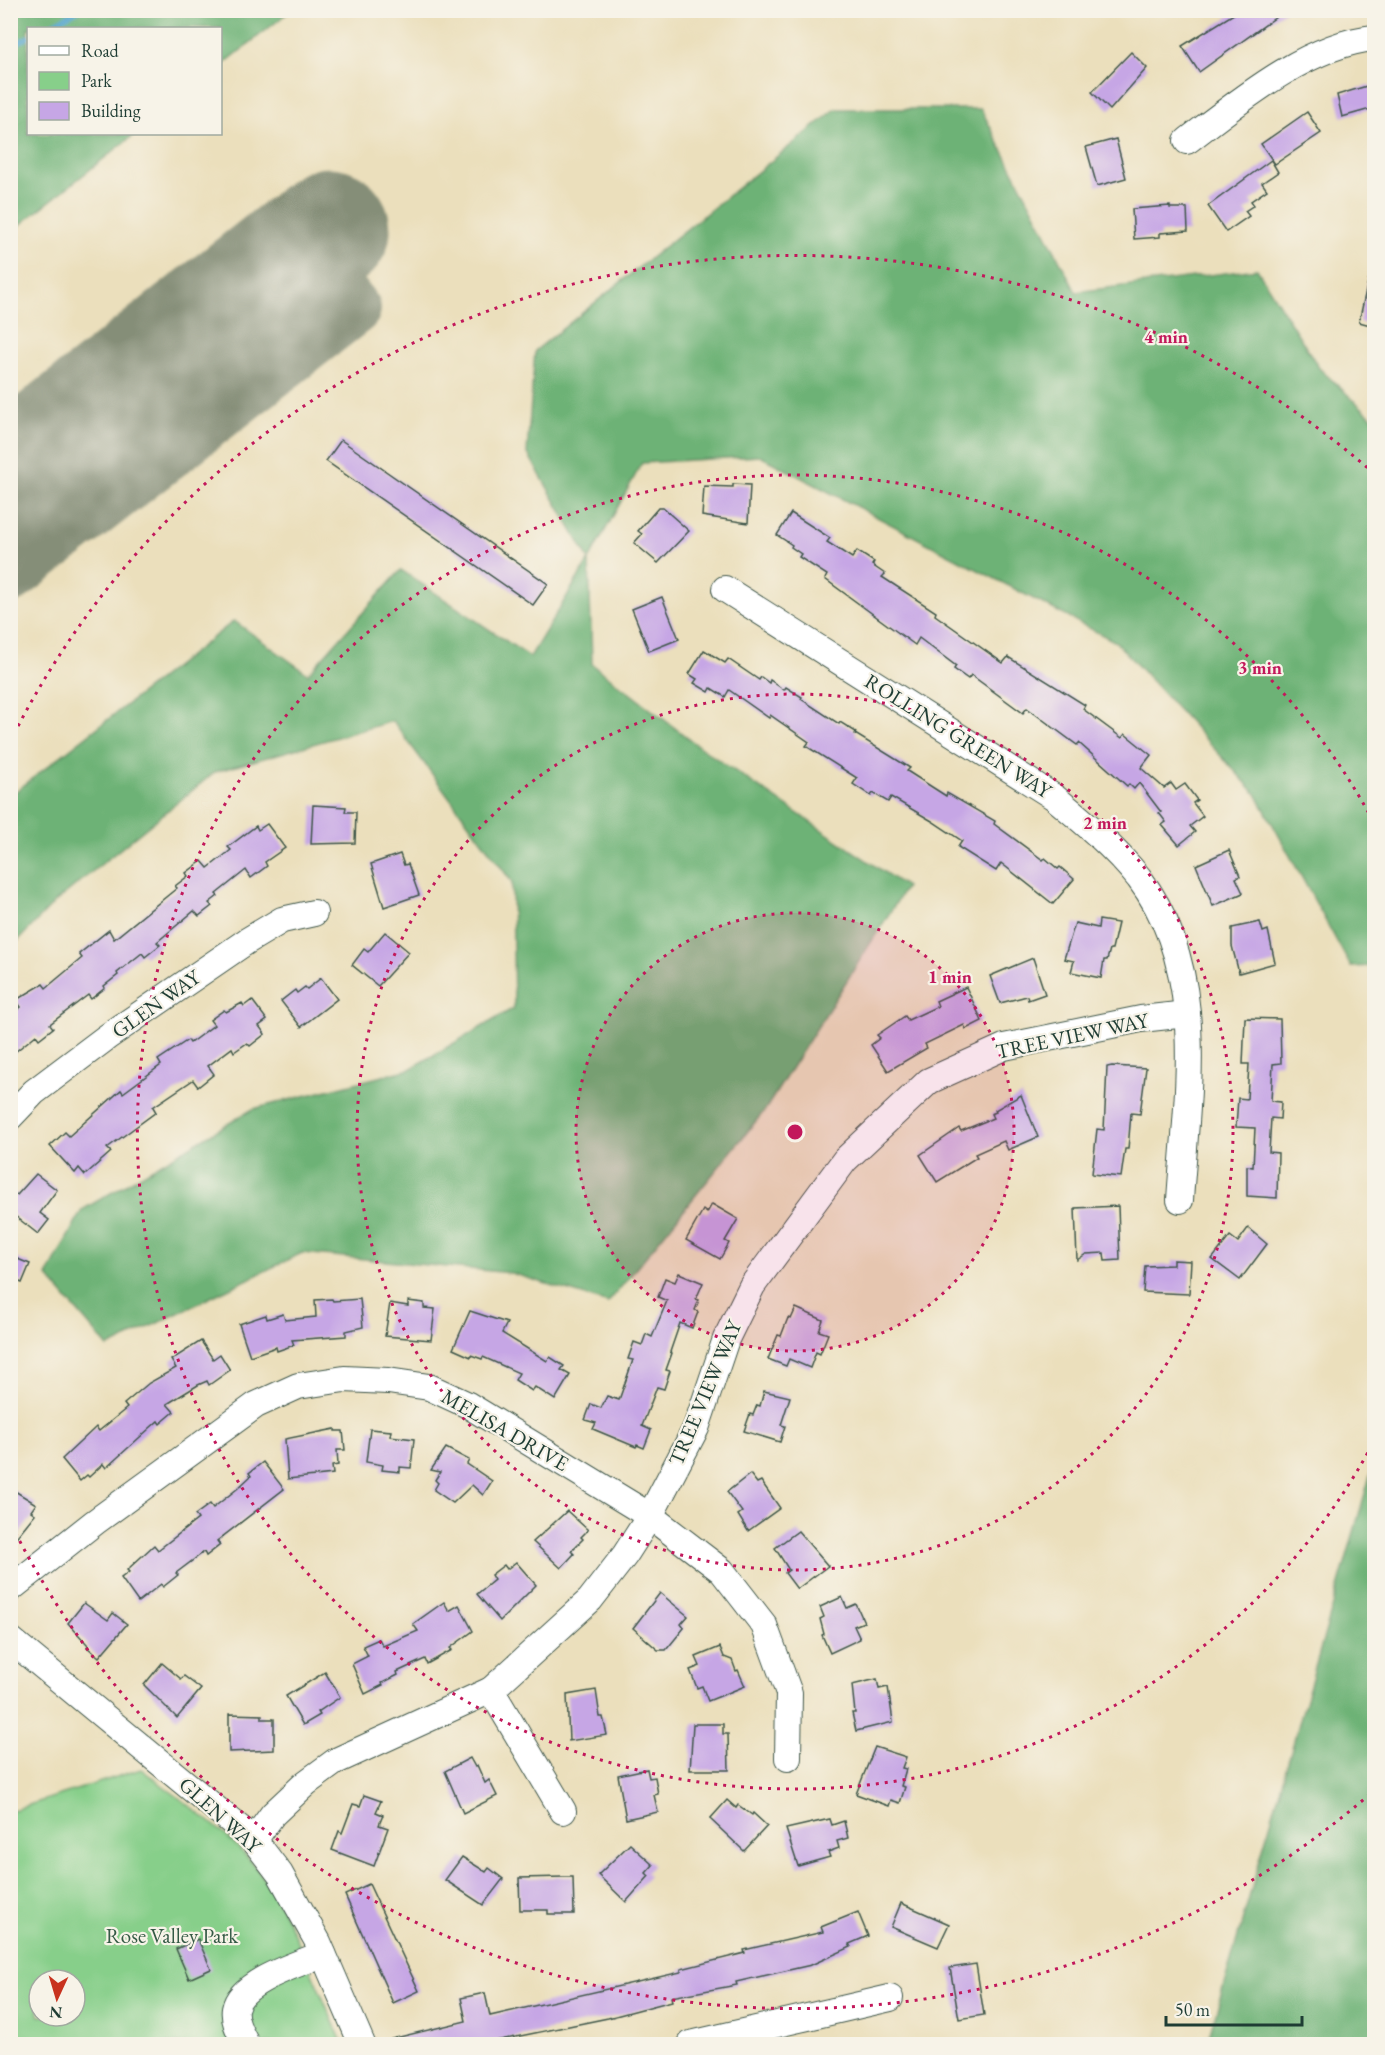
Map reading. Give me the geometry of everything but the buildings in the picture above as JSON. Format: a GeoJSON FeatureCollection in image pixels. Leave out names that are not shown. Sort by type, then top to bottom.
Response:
{"type":"FeatureCollection","features":[{"type":"Feature","properties":{"kind":"street"},"geometry":{"type":"LineString","coordinates":[[1187,141],[1253,92],[1298,65],[1336,48],[1374,38]]}},
{"type":"Feature","properties":{"kind":"street","name":"ROLLING GREEN WAY"},"geometry":{"type":"LineString","coordinates":[[725,589],[1054,797],[1101,836],[1139,879],[1162,921],[1182,975],[1187,1014],[1190,1049],[1180,1200]]}},
{"type":"Feature","properties":{"kind":"street","name":"GLEN WAY"},"geometry":{"type":"LineString","coordinates":[[10,1117],[34,1092],[107,1037],[247,941],[282,920],[314,914]]}},
{"type":"Feature","properties":{"kind":"street","name":"TREE VIEW WAY"},"geometry":{"type":"LineString","coordinates":[[254,1840],[273,1814],[306,1783],[336,1761],[490,1690],[590,1600],[626,1555],[650,1516],[696,1428],[726,1339],[752,1286],[845,1160],[929,1080],[1004,1047],[1141,1019],[1187,1014]]}},
{"type":"Feature","properties":{"kind":"street","name":"MELISA DRIVE"},"geometry":{"type":"LineString","coordinates":[[10,1589],[95,1522],[255,1405],[298,1386],[344,1380],[388,1381],[429,1387],[468,1405],[650,1516],[722,1571],[764,1625],[789,1693],[788,1758]]}},
{"type":"Feature","properties":{"kind":"street","name":"GLEN WAY"},"geometry":{"type":"LineString","coordinates":[[10,1639],[254,1840],[280,1874],[323,1954],[362,2044]]}},
{"type":"Feature","properties":{"kind":"street"},"geometry":{"type":"LineString","coordinates":[[490,1690],[563,1812]]}},
{"type":"Feature","properties":{"kind":"street"},"geometry":{"type":"LineString","coordinates":[[246,2044],[236,2024],[235,2009],[244,1992],[272,1975],[323,1954]]}},
{"type":"Feature","properties":{"kind":"street"},"geometry":{"type":"LineString","coordinates":[[691,2044],[890,1998]]}},
{"type":"Feature","properties":{"kind":"green space"},"geometry":{"type":"Polygon","coordinates":[[[11,10],[290,10],[222,65],[222,27],[27,27],[27,135],[134,135],[11,232],[11,10]]]}},
{"type":"Feature","properties":{"kind":"green space"},"geometry":{"type":"Polygon","coordinates":[[[836,109],[981,109],[1076,292],[1257,269],[1319,368],[1374,419],[1374,966],[1351,967],[1256,794],[1116,642],[760,456],[642,463],[589,560],[527,452],[535,351],[836,109]]]}},
{"type":"Feature","properties":{"kind":"green space"},"geometry":{"type":"Polygon","coordinates":[[[589,560],[592,664],[701,748],[906,887],[765,1110],[608,1303],[511,1273],[302,1253],[108,1347],[47,1276],[82,1210],[253,1109],[410,1069],[514,1008],[512,882],[393,721],[215,772],[55,902],[11,948],[11,795],[234,621],[308,674],[401,570],[530,657],[589,560]]]}},
{"type":"Feature","properties":{"kind":"green space"},"geometry":{"type":"Polygon","coordinates":[[[1374,1462],[1374,2044],[1207,2044],[1374,1462]]]}},
{"type":"Feature","properties":{"kind":"green space","name":"Rose Valley Park"},"geometry":{"type":"Polygon","coordinates":[[[141,1769],[223,1833],[238,1847],[264,1879],[297,1939],[343,2044],[11,2044],[10,1811],[141,1769]]]}},
{"type":"Feature","properties":{"kind":"waterway"},"geometry":{"type":"LineString","coordinates":[[47,27],[79,10]]}},
{"type":"Feature","properties":{"kind":"waterway"},"geometry":{"type":"LineString","coordinates":[[10,47],[27,38]]}},
{"type":"Feature","properties":{"kind":"taxiway"},"geometry":{"type":"LineString","coordinates":[[10,579],[356,309],[307,246]]}},
{"type":"Feature","properties":{"kind":"taxiway"},"geometry":{"type":"LineString","coordinates":[[86,422],[134,482]]}},
{"type":"Feature","properties":{"kind":"runway"},"geometry":{"type":"LineString","coordinates":[[10,480],[329,229]]}}]}
